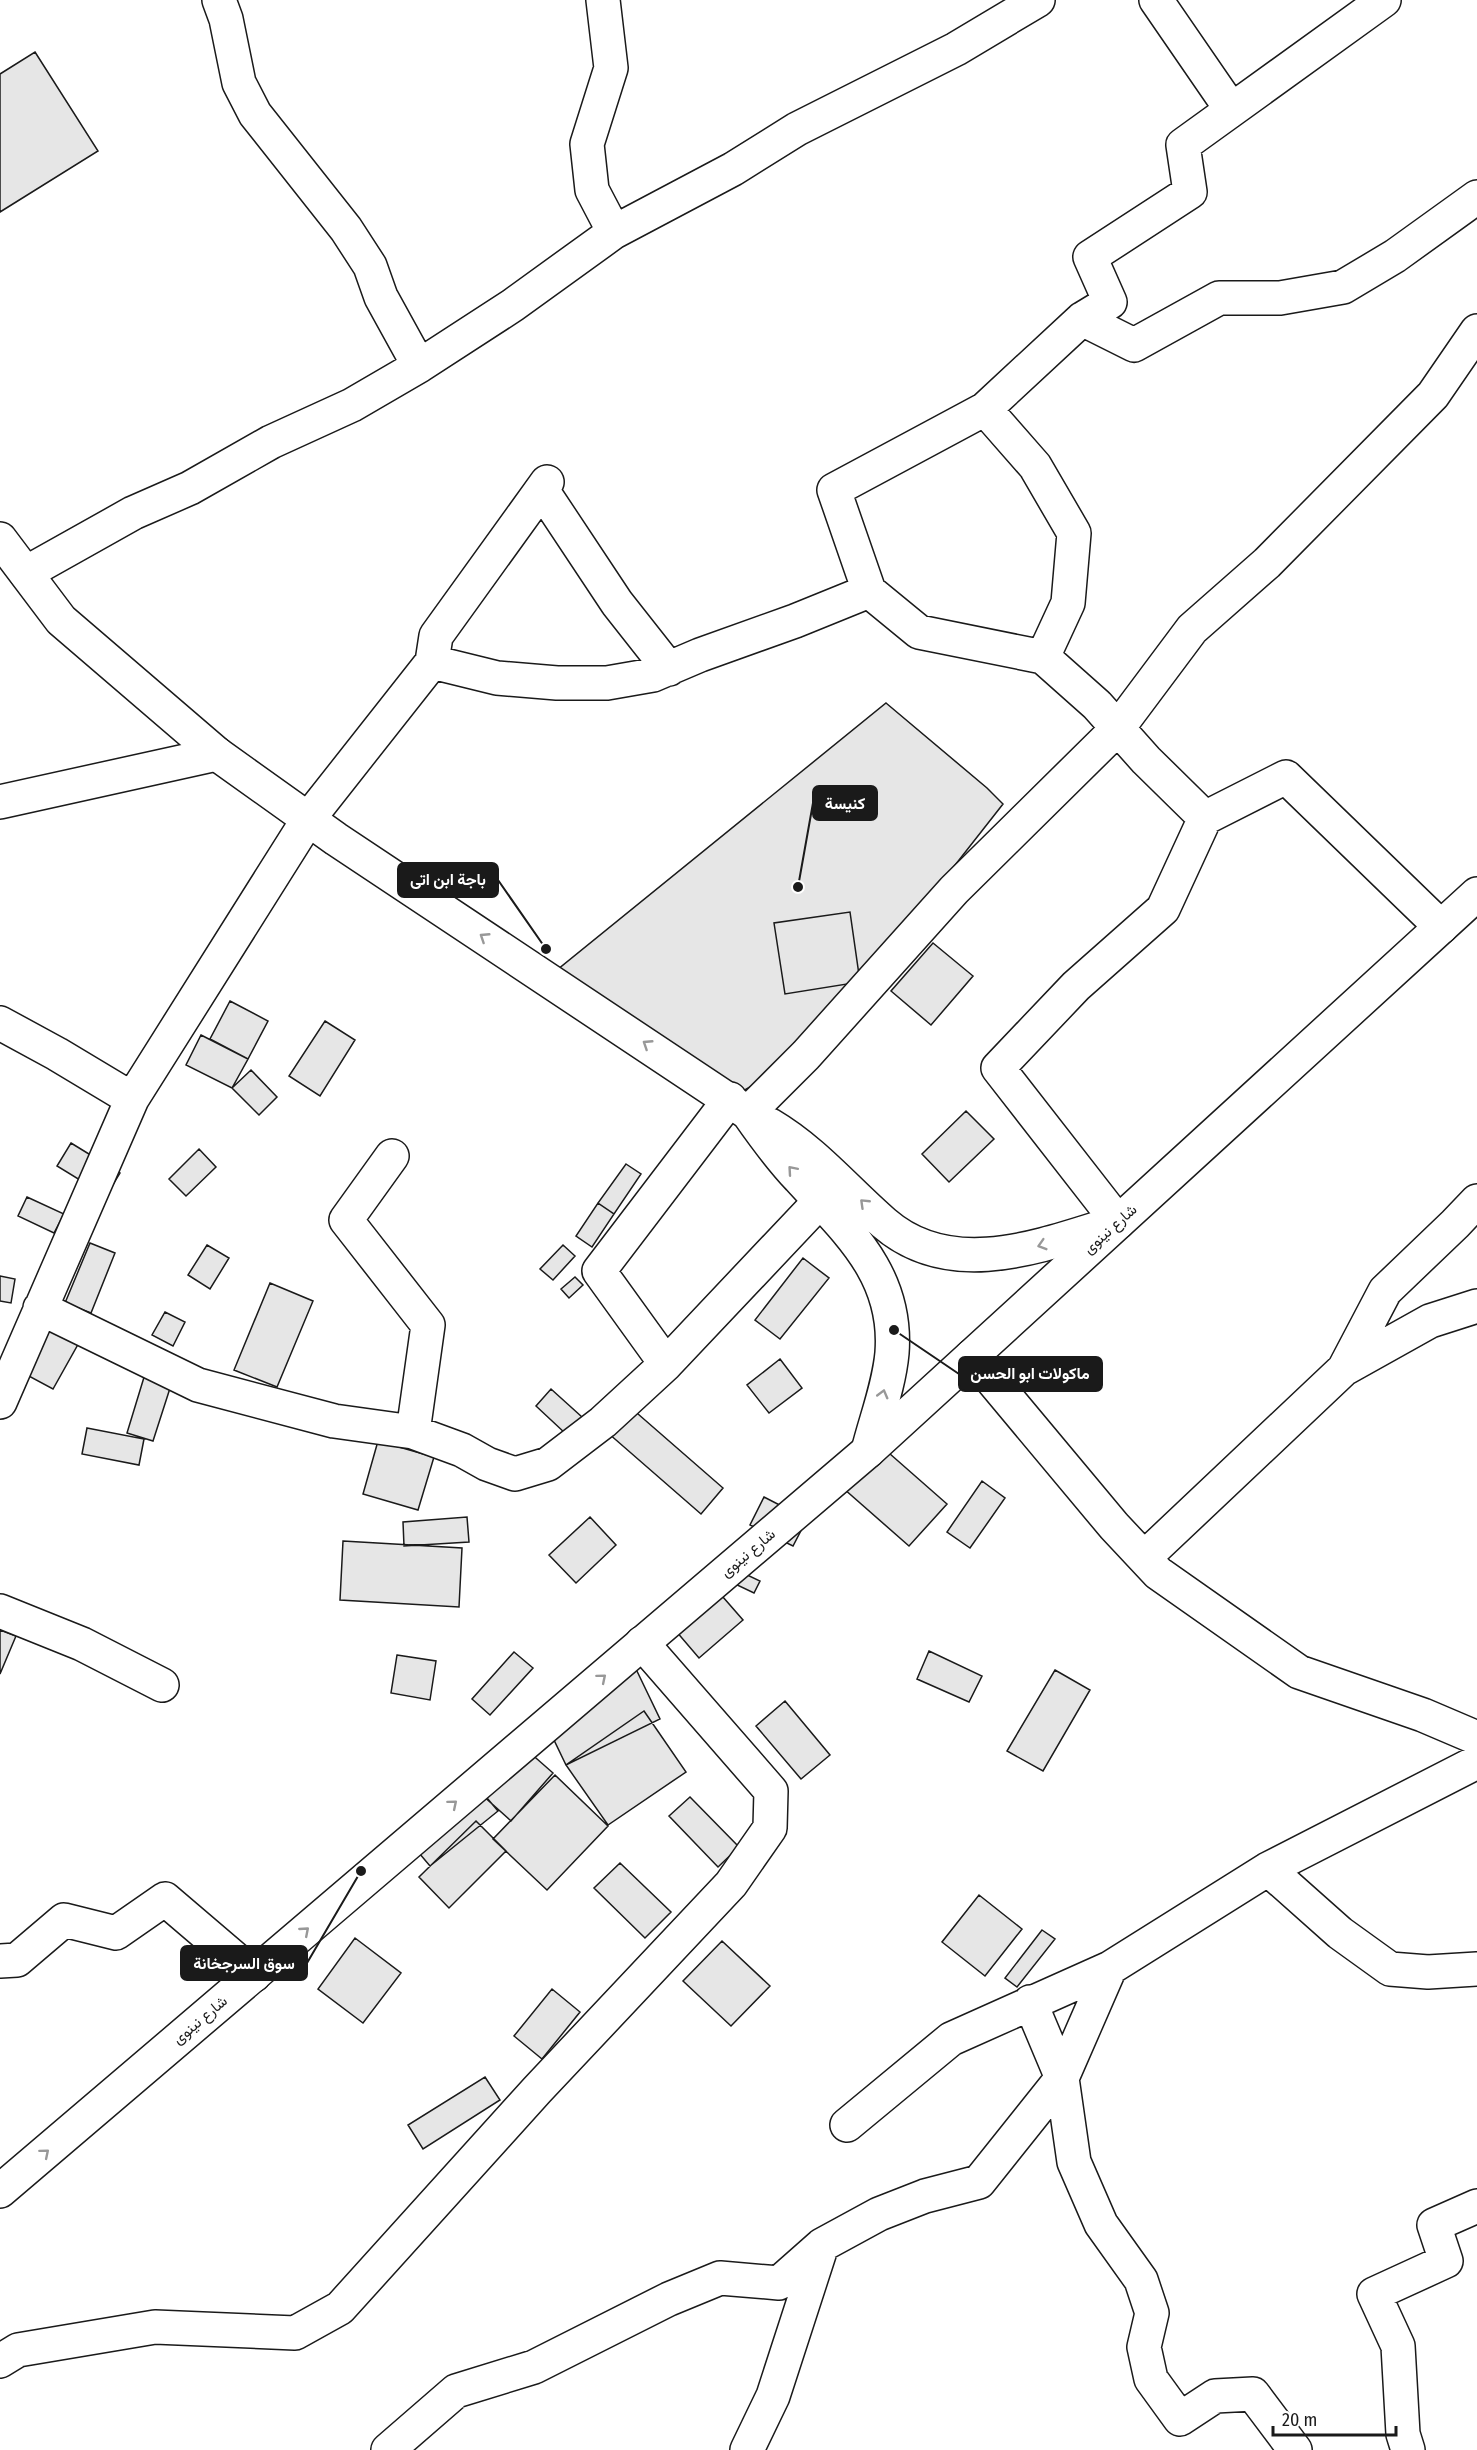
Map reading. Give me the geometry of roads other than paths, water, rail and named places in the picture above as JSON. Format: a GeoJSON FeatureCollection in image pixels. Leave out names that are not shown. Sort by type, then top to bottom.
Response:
{"type":"FeatureCollection","features":[{"type":"Feature","properties":{"kind":"street"},"geometry":{"type":"LineString","coordinates":[[219,0],[226,19],[239,83],[255,114],[346,229],[370,266],[381,297],[419,366]]}},
{"type":"Feature","properties":{"kind":"street"},"geometry":{"type":"LineString","coordinates":[[603,0],[611,68],[587,144],[592,190],[614,232]]}},
{"type":"Feature","properties":{"kind":"street"},"geometry":{"type":"LineString","coordinates":[[26,573],[133,513],[190,488],[271,442],[352,405],[419,366],[513,305],[614,232],[733,169],[797,129],[956,49],[1038,0]]}},
{"type":"Feature","properties":{"kind":"street"},"geometry":{"type":"LineString","coordinates":[[1156,0],[1231,109]]}},
{"type":"Feature","properties":{"kind":"street"},"geometry":{"type":"LineString","coordinates":[[1205,818],[1097,705],[1043,657],[919,632],[868,591],[834,490],[985,409],[1082,319],[1110,302],[1090,257],[1190,192],[1183,145],[1384,0]]}},
{"type":"Feature","properties":{"kind":"street"},"geometry":{"type":"LineString","coordinates":[[1082,319],[1134,345],[1219,298],[1280,298],[1343,288],[1395,256],[1477,197]]}},
{"type":"Feature","properties":{"kind":"street"},"geometry":{"type":"LineString","coordinates":[[666,1364],[599,1271],[739,1106],[806,1055],[954,890],[1118,728],[1192,628],[1267,563],[1433,395],[1477,331]]}},
{"type":"Feature","properties":{"kind":"street"},"geometry":{"type":"LineString","coordinates":[[985,409],[1035,466],[1074,534],[1068,603],[1043,657]]}},
{"type":"Feature","properties":{"kind":"street"},"geometry":{"type":"LineString","coordinates":[[1,1396],[132,1099],[309,818],[432,662],[436,636],[544,486],[617,603],[669,669]]}},
{"type":"Feature","properties":{"kind":"street"},"geometry":{"type":"LineString","coordinates":[[0,540],[61,620],[217,754],[336,839],[774,1128],[820,1162],[885,1223],[904,1238],[927,1249],[952,1255],[1004,1252],[1032,1248],[1118,1222],[998,1068],[1076,986],[1163,909],[1205,818],[1286,777],[1441,927]]}},
{"type":"Feature","properties":{"kind":"street"},"geometry":{"type":"LineString","coordinates":[[432,662],[497,678],[557,683],[607,683],[653,675],[868,591]]}},
{"type":"Feature","properties":{"kind":"street"},"geometry":{"type":"LineString","coordinates":[[0,802],[217,754]]}},
{"type":"Feature","properties":{"kind":"street","name":"شارع نينوى"},"geometry":{"type":"LineString","coordinates":[[0,2191],[868,1451],[1477,894]]}},
{"type":"Feature","properties":{"kind":"street"},"geometry":{"type":"LineString","coordinates":[[0,1023],[132,1099]]}},
{"type":"Feature","properties":{"kind":"street"},"geometry":{"type":"LineString","coordinates":[[739,1106],[782,1159],[821,1200],[859,1246],[875,1270],[886,1297],[892,1325],[892,1354],[868,1451]]}},
{"type":"Feature","properties":{"kind":"street"},"geometry":{"type":"LineString","coordinates":[[392,1156],[346,1220],[428,1325],[413,1432]]}},
{"type":"Feature","properties":{"kind":"street"},"geometry":{"type":"LineString","coordinates":[[40,1308],[198,1385],[334,1421],[413,1432],[462,1450],[488,1464],[515,1474],[548,1464],[603,1422],[666,1364],[821,1200]]}},
{"type":"Feature","properties":{"kind":"street"},"geometry":{"type":"LineString","coordinates":[[1344,1369],[1384,1291],[1477,1201]]}},
{"type":"Feature","properties":{"kind":"street"},"geometry":{"type":"LineString","coordinates":[[1144,1558],[1344,1369],[1430,1321],[1477,1306]]}},
{"type":"Feature","properties":{"kind":"street"},"geometry":{"type":"LineString","coordinates":[[972,1356],[1114,1526],[1158,1573],[1299,1672],[1423,1715],[1477,1738]]}},
{"type":"Feature","properties":{"kind":"street"},"geometry":{"type":"LineString","coordinates":[[0,1611],[82,1644],[162,1685]]}},
{"type":"Feature","properties":{"kind":"street"},"geometry":{"type":"LineString","coordinates":[[0,2361],[18,2350],[155,2327],[295,2333],[340,2308],[537,2090],[731,1884],[770,1828],[771,1791],[642,1643]]}},
{"type":"Feature","properties":{"kind":"street"},"geometry":{"type":"LineString","coordinates":[[847,2125],[951,2039],[1110,1968],[1268,1869],[1477,1762]]}},
{"type":"Feature","properties":{"kind":"street"},"geometry":{"type":"LineString","coordinates":[[1268,1869],[1340,1933],[1390,1969],[1428,1972],[1477,1969]]}},
{"type":"Feature","properties":{"kind":"street"},"geometry":{"type":"LineString","coordinates":[[0,1960],[17,1960],[64,1920],[116,1933],[165,1899],[254,1975]]}},
{"type":"Feature","properties":{"kind":"street"},"geometry":{"type":"LineString","coordinates":[[388,2450],[456,2391],[534,2367],[669,2299],[720,2278],[778,2283],[822,2245],[879,2214],[925,2196],[979,2182],[1062,2078],[1110,1968]]}},
{"type":"Feature","properties":{"kind":"street"},"geometry":{"type":"LineString","coordinates":[[1030,2002],[1062,2078],[1074,2162],[1101,2224],[1141,2280],[1152,2313],[1144,2347],[1151,2379],[1179,2419],[1215,2396],[1253,2394],[1295,2450]]}},
{"type":"Feature","properties":{"kind":"street"},"geometry":{"type":"LineString","coordinates":[[1408,2450],[1402,2434],[1398,2346],[1374,2294],[1446,2261],[1434,2225],[1477,2206]]}},
{"type":"Feature","properties":{"kind":"street"},"geometry":{"type":"LineString","coordinates":[[747,2450],[773,2396],[822,2245]]}},
{"type":"Feature","properties":{"kind":"place","name":"كنيسة"},"geometry":{"type":"Point","coordinates":[798,887]}},
{"type":"Feature","properties":{"kind":"place","name":"باجة ابن اتى"},"geometry":{"type":"Point","coordinates":[546,949]}},
{"type":"Feature","properties":{"kind":"place","name":"ماكولات ابو الحسن"},"geometry":{"type":"Point","coordinates":[894,1330]}},
{"type":"Feature","properties":{"kind":"place","name":"سوق السرجخانة"},"geometry":{"type":"Point","coordinates":[361,1871]}}]}
